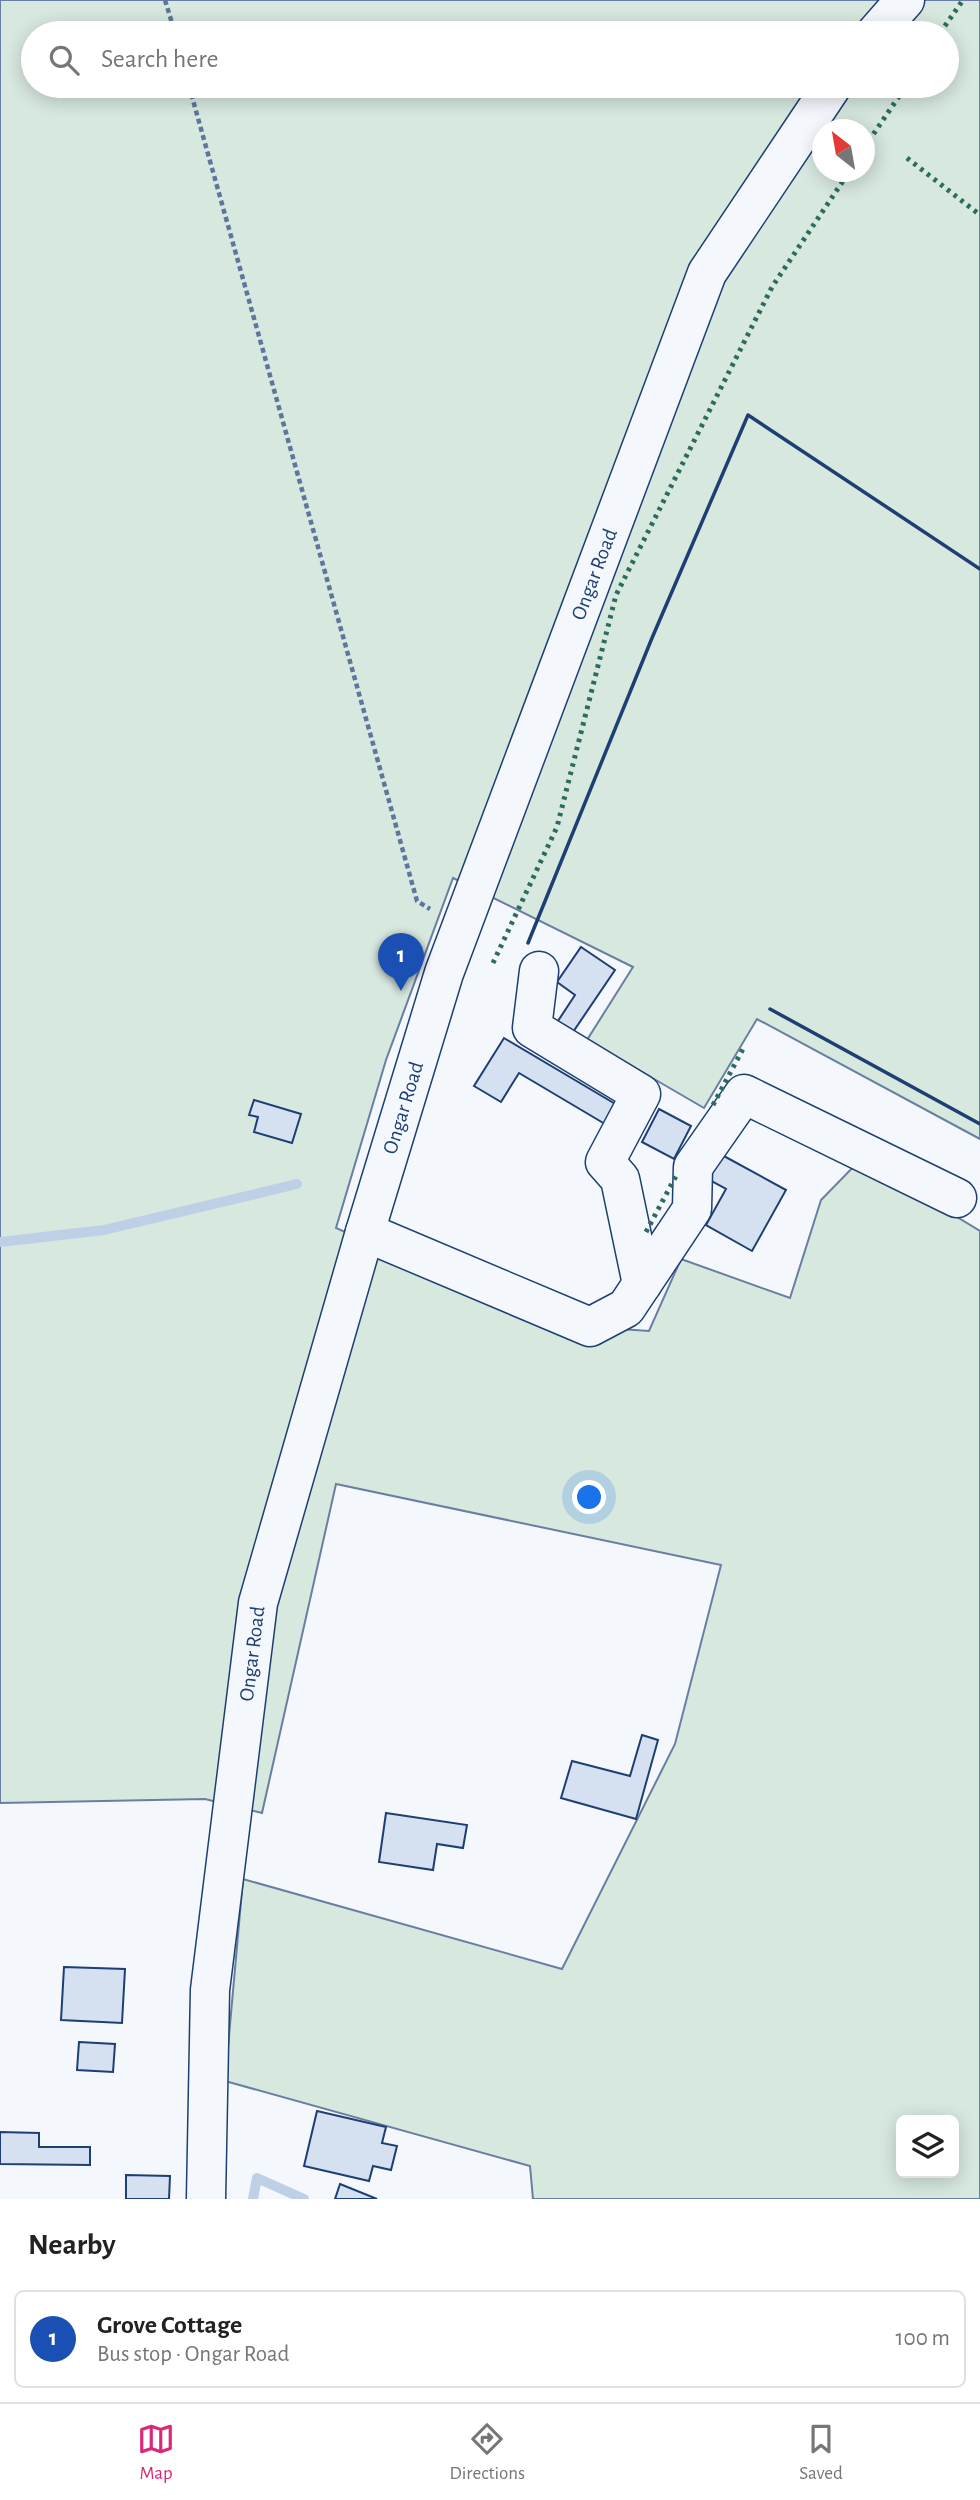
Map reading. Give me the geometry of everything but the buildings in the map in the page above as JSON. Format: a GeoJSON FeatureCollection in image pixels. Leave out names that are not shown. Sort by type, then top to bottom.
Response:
{"type":"FeatureCollection","features":[{"type":"Feature","properties":{"kind":"main road"},"geometry":{"type":"LineString","coordinates":[[887,21],[905,0]]}},
{"type":"Feature","properties":{"kind":"main road","name":"Ongar Road"},"geometry":{"type":"LineString","coordinates":[[206,2199],[209,1990],[258,1602],[365,1232],[460,929],[707,273],[824,98]]}},
{"type":"Feature","properties":{"kind":"main road"},"geometry":{"type":"LineString","coordinates":[[539,971],[532,1028],[641,1094],[606,1162],[620,1179],[642,1284]]}},
{"type":"Feature","properties":{"kind":"main road"},"geometry":{"type":"LineString","coordinates":[[365,1232],[590,1327],[626,1308],[692,1209],[693,1167],[744,1094],[957,1198]]}},
{"type":"Feature","properties":{"kind":"path"},"geometry":{"type":"LineString","coordinates":[[166,0],[172,21]]}},
{"type":"Feature","properties":{"kind":"path"},"geometry":{"type":"LineString","coordinates":[[193,98],[417,901],[460,929]]}},
{"type":"Feature","properties":{"kind":"shaded area"},"geometry":{"type":"Polygon","coordinates":[[[0,0],[980,0],[980,1139],[757,1019],[704,1108],[587,1040],[633,967],[453,878],[386,1060],[336,1228],[474,1290],[590,1327],[649,1331],[681,1259],[790,1298],[821,1200],[861,1159],[980,1231],[980,2199],[533,2199],[530,2166],[225,2081],[243,1879],[562,1969],[675,1744],[721,1565],[336,1484],[262,1813],[205,1799],[0,1803],[0,0]]]}},
{"type":"Feature","properties":{"kind":"waterway"},"geometry":{"type":"LineString","coordinates":[[0,1242],[104,1230],[297,1184]]}},
{"type":"Feature","properties":{"kind":"waterway"},"geometry":{"type":"LineString","coordinates":[[253,2199],[257,2178],[304,2199]]}},
{"type":"Feature","properties":{"kind":"hedge"},"geometry":{"type":"LineString","coordinates":[[948,21],[963,0]]}},
{"type":"Feature","properties":{"kind":"hedge"},"geometry":{"type":"LineString","coordinates":[[875,132],[898,98]]}},
{"type":"Feature","properties":{"kind":"hedge"},"geometry":{"type":"LineString","coordinates":[[907,158],[980,215]]}},
{"type":"Feature","properties":{"kind":"hedge"},"geometry":{"type":"LineString","coordinates":[[493,963],[557,827],[616,595],[772,287],[842,182]]}},
{"type":"Feature","properties":{"kind":"hedge"},"geometry":{"type":"LineString","coordinates":[[713,1105],[744,1047]]}},
{"type":"Feature","properties":{"kind":"hedge"},"geometry":{"type":"LineString","coordinates":[[646,1232],[676,1176]]}},
{"type":"Feature","properties":{"kind":"wall"},"geometry":{"type":"LineString","coordinates":[[528,943],[652,638],[748,415],[980,569]]}},
{"type":"Feature","properties":{"kind":"wall"},"geometry":{"type":"LineString","coordinates":[[770,1009],[980,1124]]}},
{"type":"Feature","properties":{"kind":"place","name":"Grove Cottage"},"geometry":{"type":"Point","coordinates":[401,991]}}]}
